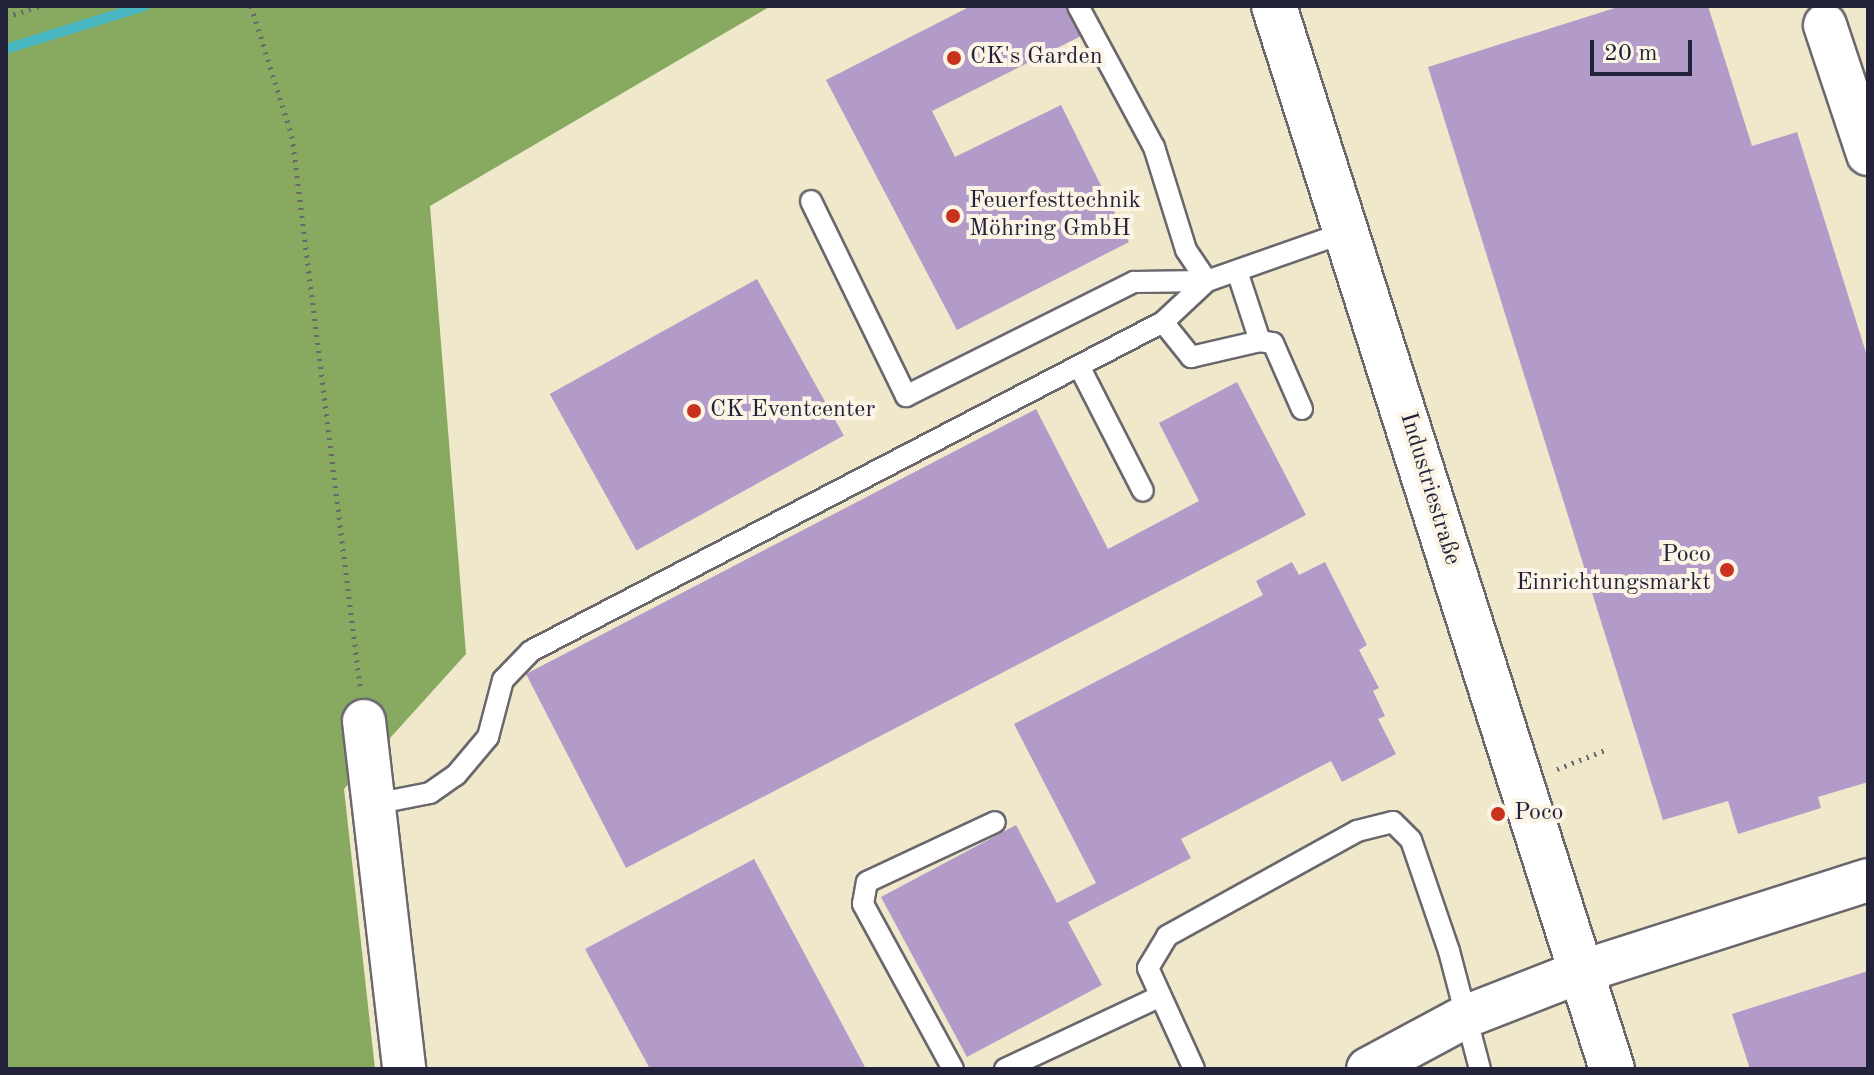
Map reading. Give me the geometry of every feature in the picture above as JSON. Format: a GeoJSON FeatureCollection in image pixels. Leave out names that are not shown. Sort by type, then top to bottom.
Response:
{"type":"FeatureCollection","features":[{"type":"Feature","properties":{"kind":"street","name":"Industriestraße"},"geometry":{"type":"LineString","coordinates":[[1274,6],[1349,231],[1612,1069]]}},
{"type":"Feature","properties":{"kind":"street"},"geometry":{"type":"LineString","coordinates":[[1826,16],[1868,154]]}},
{"type":"Feature","properties":{"kind":"street"},"geometry":{"type":"LineString","coordinates":[[364,721],[404,1069]]}},
{"type":"Feature","properties":{"kind":"street"},"geometry":{"type":"LineString","coordinates":[[1368,1069],[1467,1016],[1580,972],[1868,880]]}},
{"type":"Feature","properties":{"kind":"lane"},"geometry":{"type":"LineString","coordinates":[[1078,6],[1154,147],[1186,250],[1207,281]]}},
{"type":"Feature","properties":{"kind":"lane"},"geometry":{"type":"LineString","coordinates":[[811,201],[906,396],[1134,282],[1207,281],[1349,231]]}},
{"type":"Feature","properties":{"kind":"lane"},"geometry":{"type":"LineString","coordinates":[[1237,271],[1260,341]]}},
{"type":"Feature","properties":{"kind":"lane"},"geometry":{"type":"LineString","coordinates":[[374,804],[430,793],[456,775],[488,737],[503,680],[531,651],[1163,322],[1207,281]]}},
{"type":"Feature","properties":{"kind":"lane"},"geometry":{"type":"LineString","coordinates":[[1163,322],[1191,357],[1260,341],[1273,343],[1302,409]]}},
{"type":"Feature","properties":{"kind":"lane"},"geometry":{"type":"LineString","coordinates":[[1079,366],[1143,491]]}},
{"type":"Feature","properties":{"kind":"lane"},"geometry":{"type":"LineString","coordinates":[[953,1069],[863,904],[867,882],[995,822]]}},
{"type":"Feature","properties":{"kind":"lane"},"geometry":{"type":"LineString","coordinates":[[1194,1069],[1148,968],[1167,936],[1357,831],[1393,822],[1411,840],[1467,1016],[1480,1069]]}},
{"type":"Feature","properties":{"kind":"lane"},"geometry":{"type":"LineString","coordinates":[[1005,1069],[1159,997]]}},
{"type":"Feature","properties":{"kind":"path"},"geometry":{"type":"LineString","coordinates":[[6,17],[40,6]]}},
{"type":"Feature","properties":{"kind":"path"},"geometry":{"type":"LineString","coordinates":[[251,6],[292,136],[364,721]]}},
{"type":"Feature","properties":{"kind":"path"},"geometry":{"type":"LineString","coordinates":[[1522,782],[1608,749]]}},
{"type":"Feature","properties":{"kind":"green space"},"geometry":{"type":"Polygon","coordinates":[[[6,6],[771,6],[430,206],[466,654],[344,789],[375,1069],[6,1069],[6,6]]]}},
{"type":"Feature","properties":{"kind":"building"},"geometry":{"type":"Polygon","coordinates":[[[971,6],[1068,6],[1083,35],[932,111],[955,157],[1061,105],[1129,242],[957,330],[826,80],[971,6]]]}},
{"type":"Feature","properties":{"kind":"building","name":"Poco Einrichtungsmarkt"},"geometry":{"type":"Polygon","coordinates":[[[1621,6],[1708,6],[1752,146],[1797,132],[1868,359],[1868,782],[1818,797],[1821,808],[1738,834],[1728,801],[1663,820],[1428,67],[1621,6]]]}},
{"type":"Feature","properties":{"kind":"building","name":"CK Eventcenter"},"geometry":{"type":"Polygon","coordinates":[[[757,279],[844,436],[636,550],[550,394],[757,279]]]}},
{"type":"Feature","properties":{"kind":"building"},"geometry":{"type":"Polygon","coordinates":[[[1237,382],[1306,515],[626,868],[526,674],[1036,409],[1108,549],[1199,501],[1159,423],[1237,382]]]}},
{"type":"Feature","properties":{"kind":"building"},"geometry":{"type":"Polygon","coordinates":[[[1292,562],[1299,575],[1325,562],[1367,645],[1359,650],[1379,688],[1373,691],[1385,716],[1378,719],[1396,754],[1342,782],[1331,761],[1181,839],[1191,858],[1068,922],[1102,985],[967,1057],[881,897],[1016,825],[1057,903],[1096,883],[1014,724],[1263,595],[1256,581],[1292,562]]]}},
{"type":"Feature","properties":{"kind":"building"},"geometry":{"type":"Polygon","coordinates":[[[754,859],[866,1069],[650,1069],[585,949],[754,859]]]}},
{"type":"Feature","properties":{"kind":"building"},"geometry":{"type":"Polygon","coordinates":[[[1868,971],[1868,1069],[1750,1069],[1732,1014],[1868,971]]]}},
{"type":"Feature","properties":{"kind":"waterway"},"geometry":{"type":"LineString","coordinates":[[6,49],[144,6]]}},
{"type":"Feature","properties":{"kind":"place","name":"CK's Garden"},"geometry":{"type":"Point","coordinates":[954,58]}},
{"type":"Feature","properties":{"kind":"place","name":"Feuerfesttechnik Möhring GmbH"},"geometry":{"type":"Point","coordinates":[953,216]}},
{"type":"Feature","properties":{"kind":"place","name":"CK Eventcenter"},"geometry":{"type":"Point","coordinates":[694,411]}},
{"type":"Feature","properties":{"kind":"place","name":"Poco Einrichtungsmarkt"},"geometry":{"type":"Point","coordinates":[1727,570]}},
{"type":"Feature","properties":{"kind":"place","name":"Poco"},"geometry":{"type":"Point","coordinates":[1498,814]}}]}
